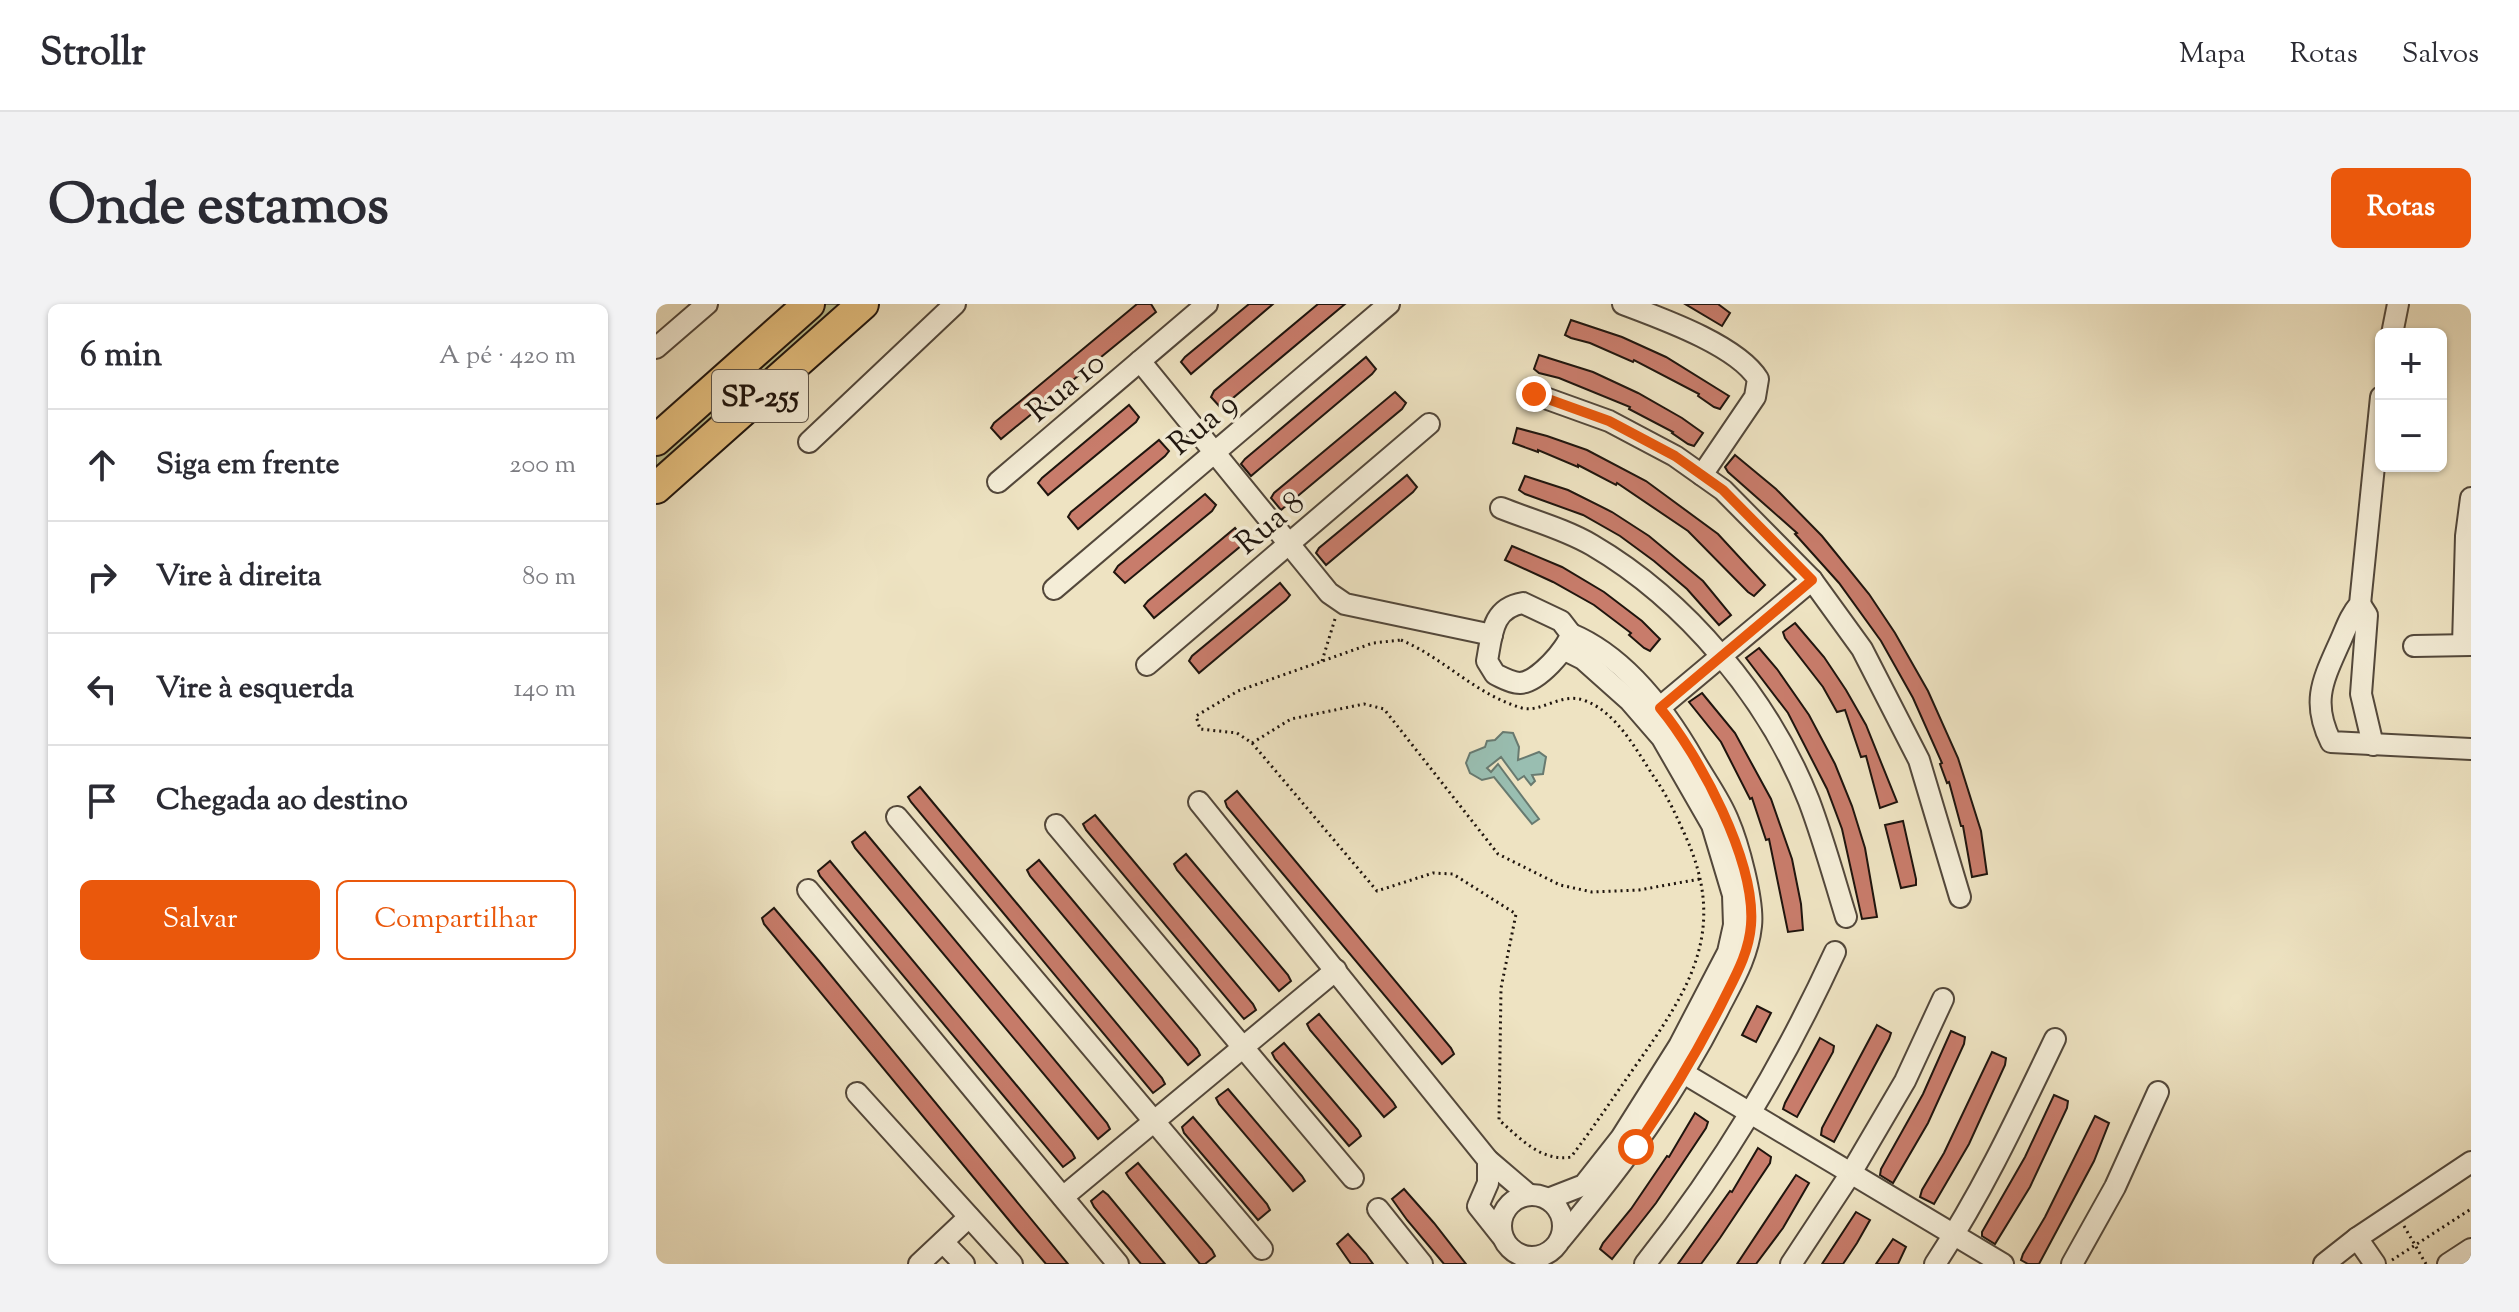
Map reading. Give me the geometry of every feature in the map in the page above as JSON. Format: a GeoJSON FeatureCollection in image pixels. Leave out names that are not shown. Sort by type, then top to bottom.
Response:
{"type":"FeatureCollection","features":[{"type":"Feature","properties":{"kind":"highway","name":"SP-255"},"geometry":{"type":"LineString","coordinates":[[656,440],[809,304]]}},
{"type":"Feature","properties":{"kind":"highway","name":"SP-255"},"geometry":{"type":"LineString","coordinates":[[656,488],[863,304]]}},
{"type":"Feature","properties":{"kind":"street"},"geometry":{"type":"LineString","coordinates":[[656,348],[707,304]]}},
{"type":"Feature","properties":{"kind":"street"},"geometry":{"type":"LineString","coordinates":[[809,442],[955,304]]}},
{"type":"Feature","properties":{"kind":"street","name":"Rua 10"},"geometry":{"type":"LineString","coordinates":[[998,482],[1207,304]]}},
{"type":"Feature","properties":{"kind":"street","name":"Rua 9"},"geometry":{"type":"LineString","coordinates":[[1054,589],[1389,304]]}},
{"type":"Feature","properties":{"kind":"street"},"geometry":{"type":"LineString","coordinates":[[1623,304],[1675,323],[1749,365],[1758,379],[1755,397],[1702,475]]}},
{"type":"Feature","properties":{"kind":"street"},"geometry":{"type":"LineString","coordinates":[[2393,328],[2398,304]]}},
{"type":"Feature","properties":{"kind":"street"},"geometry":{"type":"LineString","coordinates":[[1140,361],[1329,593],[1345,604],[1492,635]]}},
{"type":"Feature","properties":{"kind":"street"},"geometry":{"type":"LineString","coordinates":[[1534,394],[1609,421],[1675,456],[1723,490],[1812,580],[1862,649],[1919,760],[1960,897]]}},
{"type":"Feature","properties":{"kind":"street"},"geometry":{"type":"LineString","coordinates":[[2381,400],[2360,604],[2349,616],[2324,675],[2320,696],[2322,720],[2331,742],[2471,749]]}},
{"type":"Feature","properties":{"kind":"street","name":"Rua 8"},"geometry":{"type":"LineString","coordinates":[[1147,665],[1429,424]]}},
{"type":"Feature","properties":{"kind":"street"},"geometry":{"type":"LineString","coordinates":[[2414,646],[2467,645],[2466,536],[2471,498]]}},
{"type":"Feature","properties":{"kind":"street"},"geometry":{"type":"LineString","coordinates":[[1501,508],[1590,544],[1663,594],[1721,656],[1766,716],[1808,799],[1846,917]]}},
{"type":"Feature","properties":{"kind":"street"},"geometry":{"type":"LineString","coordinates":[[1652,713],[1812,580]]}},
{"type":"Feature","properties":{"kind":"street"},"geometry":{"type":"LineString","coordinates":[[1488,1160],[1488,1183],[1478,1206],[1509,1248],[1525,1260],[1556,1251],[1636,1147],[1676,1069],[1746,955],[1752,923],[1749,892],[1729,820],[1675,727],[1652,713],[1642,686],[1591,642],[1568,642],[1532,679],[1521,683],[1495,674],[1487,661],[1499,615],[1509,605],[1523,603],[1561,621],[1568,642]]}},
{"type":"Feature","properties":{"kind":"street"},"geometry":{"type":"LineString","coordinates":[[2360,604],[2367,615],[2362,707],[2373,745]]}},
{"type":"Feature","properties":{"kind":"street"},"geometry":{"type":"LineString","coordinates":[[2333,656],[2348,658],[2362,669]]}},
{"type":"Feature","properties":{"kind":"street"},"geometry":{"type":"LineString","coordinates":[[1199,802],[1488,1160],[1559,1209],[1563,1224],[1556,1251]]}},
{"type":"Feature","properties":{"kind":"street"},"geometry":{"type":"LineString","coordinates":[[897,817],[1262,1249]]}},
{"type":"Feature","properties":{"kind":"street"},"geometry":{"type":"LineString","coordinates":[[1056,825],[1353,1178]]}},
{"type":"Feature","properties":{"kind":"street"},"geometry":{"type":"LineString","coordinates":[[808,890],[1118,1264]]}},
{"type":"Feature","properties":{"kind":"street"},"geometry":{"type":"LineString","coordinates":[[1645,1264],[1691,1206],[1751,1114],[1799,1031],[1835,952]]}},
{"type":"Feature","properties":{"kind":"street"},"geometry":{"type":"LineString","coordinates":[[1063,1197],[1336,970]]}},
{"type":"Feature","properties":{"kind":"street"},"geometry":{"type":"LineString","coordinates":[[1791,1264],[1851,1173],[1905,1081],[1943,999]]}},
{"type":"Feature","properties":{"kind":"street"},"geometry":{"type":"LineString","coordinates":[[1935,1264],[2011,1130],[2055,1039]]}},
{"type":"Feature","properties":{"kind":"street"},"geometry":{"type":"LineString","coordinates":[[1676,1069],[2003,1264]]}},
{"type":"Feature","properties":{"kind":"street"},"geometry":{"type":"LineString","coordinates":[[1501,1235],[1500,1220],[1506,1206],[1518,1197],[1538,1197],[1584,1185],[1676,1069]]}},
{"type":"Feature","properties":{"kind":"street"},"geometry":{"type":"LineString","coordinates":[[2072,1264],[2115,1187],[2158,1092]]}},
{"type":"Feature","properties":{"kind":"street"},"geometry":{"type":"LineString","coordinates":[[857,1093],[1012,1264]]}},
{"type":"Feature","properties":{"kind":"street"},"geometry":{"type":"LineString","coordinates":[[2324,1264],[2357,1238],[2471,1162]]}},
{"type":"Feature","properties":{"kind":"street"},"geometry":{"type":"LineString","coordinates":[[1378,1209],[1422,1264]]}},
{"type":"Feature","properties":{"kind":"street"},"geometry":{"type":"LineString","coordinates":[[919,1264],[969,1217]]}},
{"type":"Feature","properties":{"kind":"street"},"geometry":{"type":"LineString","coordinates":[[2357,1238],[2375,1264]]}},
{"type":"Feature","properties":{"kind":"street"},"geometry":{"type":"LineString","coordinates":[[943,1242],[964,1264]]}},
{"type":"Feature","properties":{"kind":"street"},"geometry":{"type":"LineString","coordinates":[[2448,1264],[2471,1249]]}},
{"type":"Feature","properties":{"kind":"path"},"geometry":{"type":"LineString","coordinates":[[1322,661],[1332,636],[1339,600]]}},
{"type":"Feature","properties":{"kind":"path"},"geometry":{"type":"LineString","coordinates":[[1401,640],[1426,651],[1479,688],[1524,708],[1534,708],[1559,698],[1585,700],[1602,711],[1626,737],[1667,796],[1702,879],[1705,916],[1699,956],[1667,1023],[1571,1157],[1555,1160],[1530,1147],[1499,1120],[1501,988],[1516,914],[1453,874],[1433,873],[1377,891],[1252,743],[1237,733],[1200,729],[1196,716],[1238,691],[1373,643],[1401,640]]}},
{"type":"Feature","properties":{"kind":"path"},"geometry":{"type":"LineString","coordinates":[[1252,743],[1291,719],[1364,704],[1384,709],[1498,854],[1560,885],[1592,892],[1639,890],[1702,879]]}},
{"type":"Feature","properties":{"kind":"path"},"geometry":{"type":"LineString","coordinates":[[2385,1264],[2471,1209]]}},
{"type":"Feature","properties":{"kind":"path"},"geometry":{"type":"LineString","coordinates":[[2396,1212],[2426,1264]]}},
{"type":"Feature","properties":{"kind":"green space"},"geometry":{"type":"Polygon","coordinates":[[[822,304],[848,304],[656,474],[656,451],[822,304]]]}},
{"type":"Feature","properties":{"kind":"water"},"geometry":{"type":"Polygon","coordinates":[[[1503,732],[1513,733],[1519,747],[1518,760],[1539,752],[1546,757],[1543,774],[1532,775],[1535,781],[1531,785],[1524,776],[1518,780],[1501,757],[1487,768],[1491,772],[1498,764],[1539,819],[1532,824],[1494,777],[1482,780],[1470,773],[1466,763],[1470,753],[1485,747],[1487,741],[1495,740],[1503,732]]]}},
{"type":"Feature","properties":{"kind":"building"},"geometry":{"type":"Polygon","coordinates":[[[1137,304],[1151,304],[1156,312],[1001,439],[991,428],[994,423],[1137,304]]]}},
{"type":"Feature","properties":{"kind":"building"},"geometry":{"type":"Polygon","coordinates":[[[1249,304],[1273,304],[1191,374],[1181,362],[1185,357],[1249,304]]]}},
{"type":"Feature","properties":{"kind":"building"},"geometry":{"type":"Polygon","coordinates":[[[1318,304],[1345,304],[1221,408],[1211,397],[1214,391],[1318,304]]]}},
{"type":"Feature","properties":{"kind":"building"},"geometry":{"type":"Polygon","coordinates":[[[1685,304],[1718,304],[1730,313],[1722,326],[1685,304]]]}},
{"type":"Feature","properties":{"kind":"building"},"geometry":{"type":"Polygon","coordinates":[[[1571,320],[1622,337],[1666,357],[1729,396],[1720,409],[1714,407],[1699,394],[1634,360],[1565,335],[1571,320]]]}},
{"type":"Feature","properties":{"kind":"building"},"geometry":{"type":"Polygon","coordinates":[[[1539,355],[1593,372],[1638,393],[1703,433],[1694,446],[1688,444],[1630,407],[1539,373],[1534,369],[1539,355]]]}},
{"type":"Feature","properties":{"kind":"building"},"geometry":{"type":"Polygon","coordinates":[[[1366,357],[1376,369],[1372,374],[1251,476],[1241,464],[1245,459],[1366,357]]]}},
{"type":"Feature","properties":{"kind":"building"},"geometry":{"type":"Polygon","coordinates":[[[1395,392],[1406,403],[1402,409],[1281,510],[1271,498],[1274,493],[1395,392]]]}},
{"type":"Feature","properties":{"kind":"building"},"geometry":{"type":"Polygon","coordinates":[[[1129,405],[1139,417],[1136,422],[1048,495],[1038,483],[1042,478],[1129,405]]]}},
{"type":"Feature","properties":{"kind":"building"},"geometry":{"type":"Polygon","coordinates":[[[1517,428],[1587,450],[1646,481],[1718,534],[1765,585],[1754,596],[1688,531],[1617,483],[1578,465],[1513,443],[1517,428]]]}},
{"type":"Feature","properties":{"kind":"building"},"geometry":{"type":"Polygon","coordinates":[[[1159,440],[1169,451],[1165,456],[1078,529],[1068,517],[1071,512],[1159,440]]]}},
{"type":"Feature","properties":{"kind":"building"},"geometry":{"type":"Polygon","coordinates":[[[1735,455],[1776,489],[1822,536],[1869,594],[1895,633],[1928,691],[1958,758],[1981,831],[1987,874],[1972,877],[1963,826],[1942,763],[1913,698],[1881,641],[1839,583],[1797,533],[1728,472],[1725,467],[1735,455]]]}},
{"type":"Feature","properties":{"kind":"building"},"geometry":{"type":"Polygon","coordinates":[[[1407,475],[1417,487],[1413,492],[1326,565],[1316,553],[1319,548],[1407,475]]]}},
{"type":"Feature","properties":{"kind":"building"},"geometry":{"type":"Polygon","coordinates":[[[1525,476],[1568,490],[1612,512],[1649,536],[1703,581],[1731,615],[1719,625],[1687,589],[1620,536],[1583,515],[1519,490],[1525,476]]]}},
{"type":"Feature","properties":{"kind":"building"},"geometry":{"type":"Polygon","coordinates":[[[1205,494],[1216,505],[1212,511],[1125,583],[1114,572],[1118,566],[1205,494]]]}},
{"type":"Feature","properties":{"kind":"building"},"geometry":{"type":"Polygon","coordinates":[[[1235,528],[1245,540],[1242,545],[1154,618],[1144,606],[1148,601],[1235,528]]]}},
{"type":"Feature","properties":{"kind":"building"},"geometry":{"type":"Polygon","coordinates":[[[1512,546],[1562,567],[1604,592],[1660,639],[1650,651],[1644,648],[1629,635],[1631,633],[1594,605],[1505,560],[1512,546]]]}},
{"type":"Feature","properties":{"kind":"building"},"geometry":{"type":"Polygon","coordinates":[[[1280,583],[1290,595],[1286,600],[1199,673],[1189,661],[1192,656],[1280,583]]]}},
{"type":"Feature","properties":{"kind":"building"},"geometry":{"type":"Polygon","coordinates":[[[1795,623],[1824,657],[1866,725],[1897,802],[1880,808],[1866,756],[1861,757],[1845,710],[1837,712],[1823,687],[1785,638],[1783,632],[1795,623]]]}},
{"type":"Feature","properties":{"kind":"building"},"geometry":{"type":"Polygon","coordinates":[[[1759,648],[1809,715],[1835,764],[1865,848],[1877,917],[1862,919],[1842,829],[1827,789],[1788,713],[1746,658],[1759,648]]]}},
{"type":"Feature","properties":{"kind":"building"},"geometry":{"type":"Polygon","coordinates":[[[1702,693],[1735,733],[1771,799],[1792,859],[1803,930],[1788,932],[1769,839],[1766,840],[1752,798],[1721,742],[1689,702],[1702,693]]]}},
{"type":"Feature","properties":{"kind":"building"},"geometry":{"type":"Polygon","coordinates":[[[920,787],[1165,1084],[1153,1093],[911,802],[908,797],[920,787]]]}},
{"type":"Feature","properties":{"kind":"building"},"geometry":{"type":"Polygon","coordinates":[[[1237,791],[1451,1048],[1454,1054],[1442,1064],[1227,807],[1225,801],[1237,791]]]}},
{"type":"Feature","properties":{"kind":"building"},"geometry":{"type":"Polygon","coordinates":[[[1095,815],[1256,1010],[1244,1019],[1086,830],[1083,824],[1095,815]]]}},
{"type":"Feature","properties":{"kind":"building"},"geometry":{"type":"Polygon","coordinates":[[[1903,821],[1916,885],[1901,888],[1885,825],[1903,821]]]}},
{"type":"Feature","properties":{"kind":"building"},"geometry":{"type":"Polygon","coordinates":[[[865,832],[1107,1123],[1110,1129],[1098,1139],[855,848],[852,842],[865,832]]]}},
{"type":"Feature","properties":{"kind":"building"},"geometry":{"type":"Polygon","coordinates":[[[1186,854],[1288,975],[1291,981],[1279,991],[1177,870],[1174,864],[1186,854]]]}},
{"type":"Feature","properties":{"kind":"building"},"geometry":{"type":"Polygon","coordinates":[[[1039,860],[1197,1049],[1200,1055],[1188,1065],[1030,876],[1027,870],[1039,860]]]}},
{"type":"Feature","properties":{"kind":"building"},"geometry":{"type":"Polygon","coordinates":[[[830,861],[1075,1158],[1063,1167],[820,876],[818,871],[830,861]]]}},
{"type":"Feature","properties":{"kind":"building"},"geometry":{"type":"Polygon","coordinates":[[[774,908],[1068,1264],[1046,1264],[764,924],[762,918],[774,908]]]}},
{"type":"Feature","properties":{"kind":"building"},"geometry":{"type":"Polygon","coordinates":[[[1757,1006],[1771,1013],[1756,1042],[1742,1035],[1757,1006]]]}},
{"type":"Feature","properties":{"kind":"building"},"geometry":{"type":"Polygon","coordinates":[[[1319,1014],[1393,1102],[1396,1107],[1384,1117],[1310,1030],[1307,1024],[1319,1014]]]}},
{"type":"Feature","properties":{"kind":"building"},"geometry":{"type":"Polygon","coordinates":[[[1877,1025],[1891,1033],[1889,1039],[1834,1142],[1821,1135],[1822,1128],[1877,1025]]]}},
{"type":"Feature","properties":{"kind":"building"},"geometry":{"type":"Polygon","coordinates":[[[1951,1031],[1965,1037],[1964,1044],[1928,1123],[1893,1183],[1880,1175],[1881,1169],[1923,1094],[1951,1031]]]}},
{"type":"Feature","properties":{"kind":"building"},"geometry":{"type":"Polygon","coordinates":[[[1820,1038],[1834,1046],[1833,1052],[1797,1117],[1783,1109],[1820,1038]]]}},
{"type":"Feature","properties":{"kind":"building"},"geometry":{"type":"Polygon","coordinates":[[[1284,1043],[1358,1130],[1361,1136],[1349,1146],[1275,1059],[1272,1053],[1284,1043]]]}},
{"type":"Feature","properties":{"kind":"building"},"geometry":{"type":"Polygon","coordinates":[[[1992,1052],[2006,1058],[2005,1065],[1969,1144],[1934,1204],[1920,1197],[1922,1190],[1944,1153],[1992,1052]]]}},
{"type":"Feature","properties":{"kind":"building"},"geometry":{"type":"Polygon","coordinates":[[[1228,1089],[1302,1176],[1305,1181],[1293,1191],[1219,1104],[1216,1098],[1228,1089]]]}},
{"type":"Feature","properties":{"kind":"building"},"geometry":{"type":"Polygon","coordinates":[[[2054,1095],[2068,1101],[2067,1108],[2030,1187],[1995,1244],[1982,1236],[1982,1232],[2025,1157],[2054,1095]]]}},
{"type":"Feature","properties":{"kind":"building"},"geometry":{"type":"Polygon","coordinates":[[[1695,1113],[1708,1122],[1706,1128],[1656,1203],[1612,1259],[1600,1249],[1603,1243],[1669,1157],[1695,1113]]]}},
{"type":"Feature","properties":{"kind":"building"},"geometry":{"type":"Polygon","coordinates":[[[2095,1116],[2109,1123],[2094,1161],[2039,1264],[2028,1264],[2021,1260],[2023,1254],[2095,1116]]]}},
{"type":"Feature","properties":{"kind":"building"},"geometry":{"type":"Polygon","coordinates":[[[1193,1117],[1267,1204],[1270,1210],[1258,1220],[1184,1133],[1182,1127],[1193,1117]]]}},
{"type":"Feature","properties":{"kind":"building"},"geometry":{"type":"Polygon","coordinates":[[[1758,1148],[1771,1157],[1770,1163],[1720,1238],[1701,1264],[1678,1264],[1732,1192],[1758,1148]]]}},
{"type":"Feature","properties":{"kind":"building"},"geometry":{"type":"Polygon","coordinates":[[[1138,1163],[1212,1250],[1215,1256],[1205,1264],[1200,1264],[1129,1178],[1126,1173],[1138,1163]]]}},
{"type":"Feature","properties":{"kind":"building"},"geometry":{"type":"Polygon","coordinates":[[[1796,1175],[1809,1183],[1783,1228],[1756,1264],[1737,1264],[1796,1175]]]}},
{"type":"Feature","properties":{"kind":"building"},"geometry":{"type":"Polygon","coordinates":[[[1404,1189],[1466,1264],[1444,1264],[1407,1220],[1392,1199],[1404,1189]]]}},
{"type":"Feature","properties":{"kind":"building"},"geometry":{"type":"Polygon","coordinates":[[[1103,1191],[1165,1264],[1141,1264],[1094,1207],[1091,1201],[1103,1191]]]}},
{"type":"Feature","properties":{"kind":"building"},"geometry":{"type":"Polygon","coordinates":[[[1856,1212],[1870,1220],[1857,1243],[1843,1264],[1822,1264],[1856,1212]]]}},
{"type":"Feature","properties":{"kind":"building"},"geometry":{"type":"Polygon","coordinates":[[[1348,1234],[1373,1264],[1351,1264],[1337,1244],[1348,1234]]]}},
{"type":"Feature","properties":{"kind":"building"},"geometry":{"type":"Polygon","coordinates":[[[1893,1239],[1906,1247],[1898,1264],[1876,1264],[1893,1239]]]}},
{"type":"Feature","properties":{"kind":"route"},"geometry":{"type":"LineString","coordinates":[[1534,394],[1609,421],[1675,456],[1723,490],[1812,580],[1660,708],[1675,727],[1729,820],[1749,892],[1752,923],[1746,955],[1695,1056],[1636,1147]]}}]}
